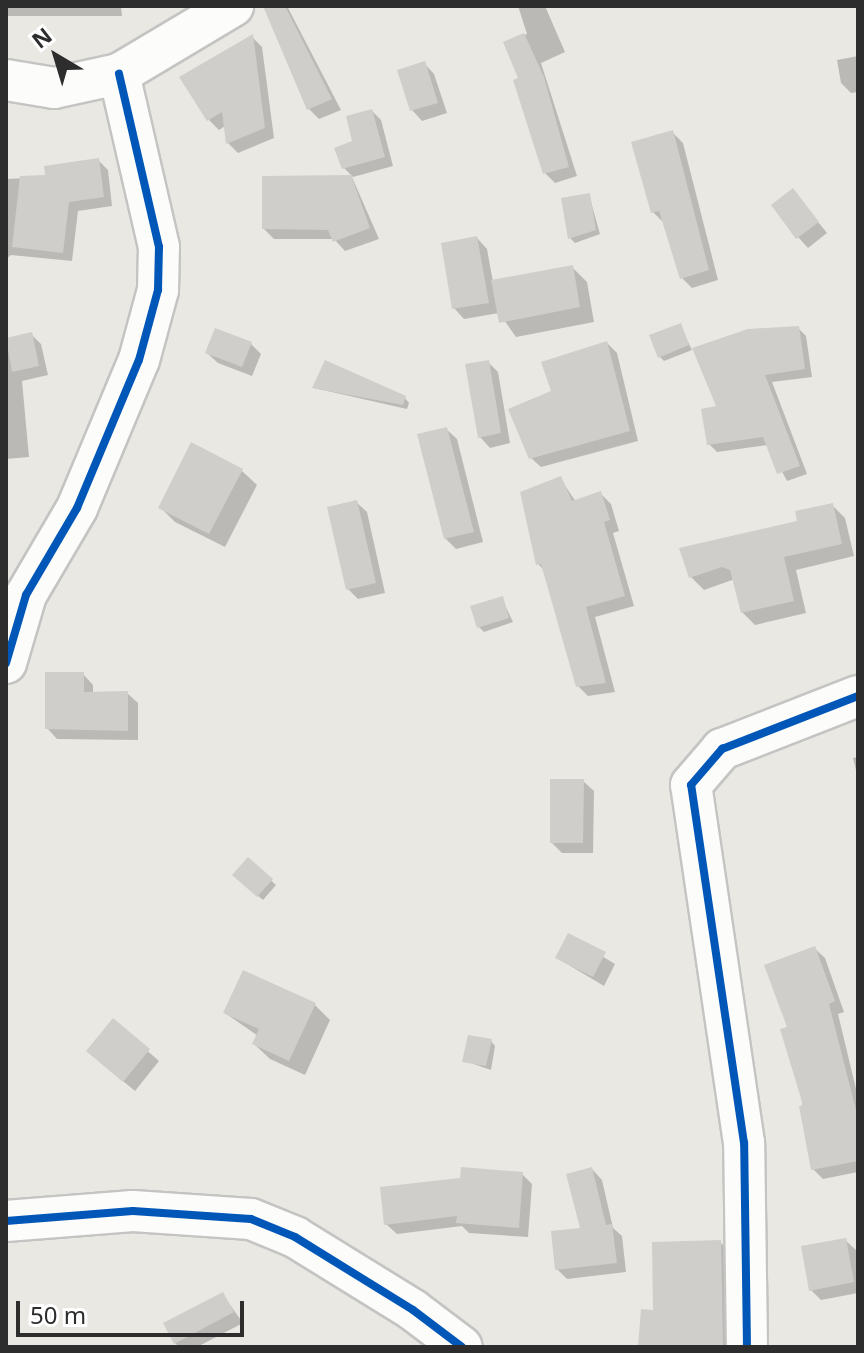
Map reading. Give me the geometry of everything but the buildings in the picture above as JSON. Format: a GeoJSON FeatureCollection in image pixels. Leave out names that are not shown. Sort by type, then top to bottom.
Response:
{"type":"FeatureCollection","features":[{"type":"Feature","properties":{"kind":"street"},"geometry":{"type":"LineString","coordinates":[[6,80],[54,88],[119,74],[233,6]]}},
{"type":"Feature","properties":{"kind":"street"},"geometry":{"type":"LineString","coordinates":[[6,663],[26,595],[77,508],[139,360],[158,290],[159,247],[119,74]]}},
{"type":"Feature","properties":{"kind":"street"},"geometry":{"type":"LineString","coordinates":[[747,1347],[744,1143],[691,785],[722,749],[858,696]]}},
{"type":"Feature","properties":{"kind":"street"},"geometry":{"type":"LineString","coordinates":[[6,1221],[133,1211],[251,1219],[295,1237],[462,1347]]}},
{"type":"Feature","properties":{"kind":"cycle path"},"geometry":{"type":"LineString","coordinates":[[6,663],[26,595],[77,508],[139,360],[158,290],[159,247],[119,74]]}},
{"type":"Feature","properties":{"kind":"cycle path"},"geometry":{"type":"LineString","coordinates":[[747,1347],[744,1143],[691,785],[722,749],[858,696]]}},
{"type":"Feature","properties":{"kind":"cycle path"},"geometry":{"type":"LineString","coordinates":[[6,1221],[133,1211],[251,1219],[295,1237],[413,1310],[462,1347]]}}]}
